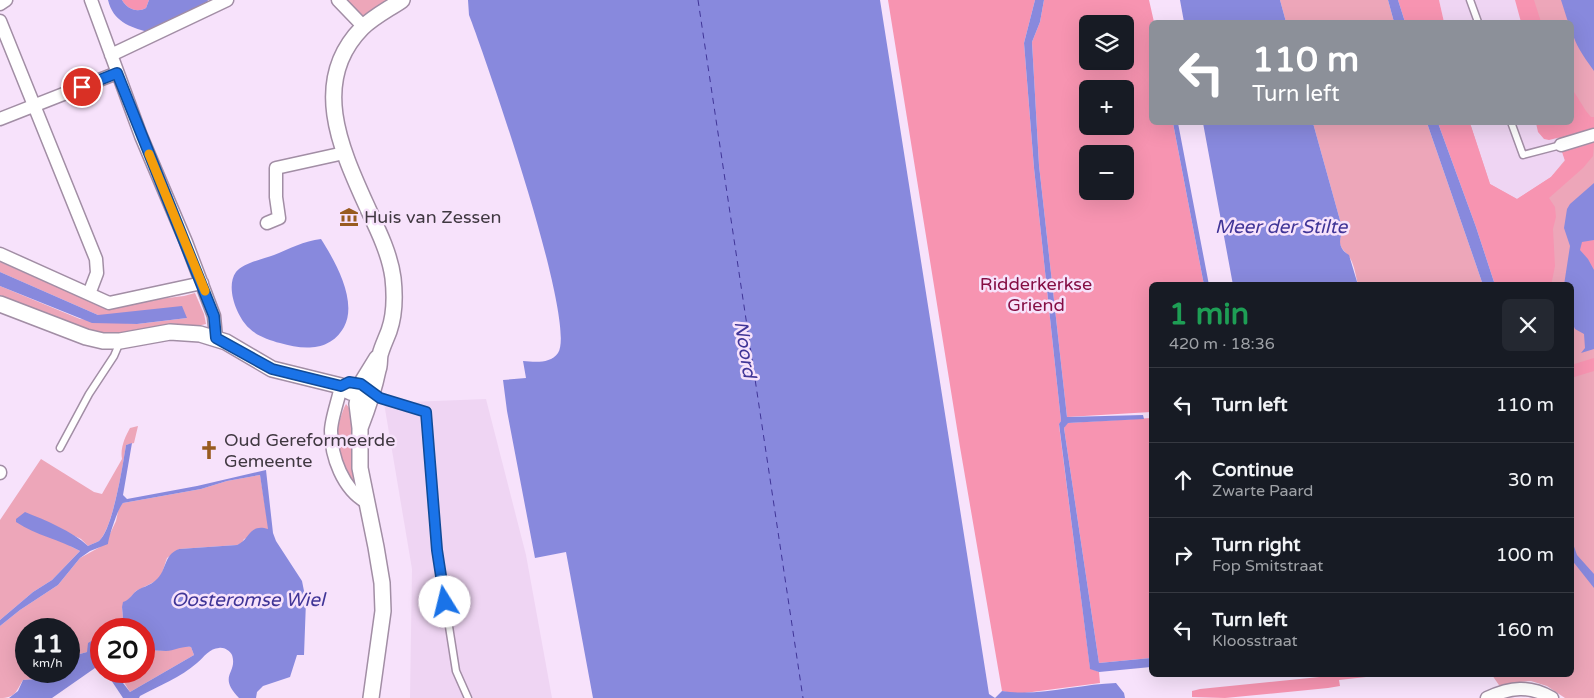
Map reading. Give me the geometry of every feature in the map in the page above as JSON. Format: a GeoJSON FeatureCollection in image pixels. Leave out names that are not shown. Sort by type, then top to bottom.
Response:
{"type":"FeatureCollection","features":[{"type":"Feature","properties":{"kind":"street"},"geometry":{"type":"LineString","coordinates":[[0,4],[6,0]]}},
{"type":"Feature","properties":{"kind":"street"},"geometry":{"type":"LineString","coordinates":[[91,0],[141,136],[202,283],[214,316],[216,338]]}},
{"type":"Feature","properties":{"kind":"street"},"geometry":{"type":"LineString","coordinates":[[111,54],[227,0]]}},
{"type":"Feature","properties":{"kind":"street"},"geometry":{"type":"LineString","coordinates":[[338,0],[364,27]]}},
{"type":"Feature","properties":{"kind":"street"},"geometry":{"type":"LineString","coordinates":[[371,698],[383,611],[382,583],[360,468],[360,428],[358,415],[379,369],[380,355],[393,315],[395,297],[393,276],[385,246],[344,153],[337,132],[334,114],[334,89],[337,71],[345,51],[364,27],[402,0]]}},
{"type":"Feature","properties":{"kind":"street"},"geometry":{"type":"LineString","coordinates":[[0,21],[96,259],[96,274],[89,294]]}},
{"type":"Feature","properties":{"kind":"street"},"geometry":{"type":"LineString","coordinates":[[0,119],[117,73]]}},
{"type":"Feature","properties":{"kind":"street"},"geometry":{"type":"LineString","coordinates":[[1561,145],[1594,135]]}},
{"type":"Feature","properties":{"kind":"street"},"geometry":{"type":"LineString","coordinates":[[268,223],[279,218],[276,197],[276,168],[344,153]]}},
{"type":"Feature","properties":{"kind":"street"},"geometry":{"type":"LineString","coordinates":[[0,254],[109,303],[202,283]]}},
{"type":"Feature","properties":{"kind":"street"},"geometry":{"type":"LineString","coordinates":[[0,304],[86,337],[103,341],[120,341],[170,332],[184,332],[216,338],[272,369],[341,386],[349,382],[368,392]]}},
{"type":"Feature","properties":{"kind":"street"},"geometry":{"type":"LineString","coordinates":[[341,386],[331,430],[334,450],[345,484],[356,496],[366,502]]}},
{"type":"Feature","properties":{"kind":"street"},"geometry":{"type":"LineString","coordinates":[[1487,698],[1503,691],[1522,688],[1541,692],[1552,698]]}},
{"type":"Feature","properties":{"kind":"lane"},"geometry":{"type":"LineString","coordinates":[[1470,0],[1477,20]]}},
{"type":"Feature","properties":{"kind":"lane"},"geometry":{"type":"LineString","coordinates":[[1512,125],[1522,156],[1561,145]]}},
{"type":"Feature","properties":{"kind":"lane"},"geometry":{"type":"LineString","coordinates":[[60,448],[89,394],[114,356],[120,341]]}},
{"type":"Feature","properties":{"kind":"lane"},"geometry":{"type":"LineString","coordinates":[[368,392],[426,412],[437,550],[456,671],[468,698]]}},
{"type":"Feature","properties":{"kind":"lane"},"geometry":{"type":"LineString","coordinates":[[1503,691],[1514,698]]}},
{"type":"Feature","properties":{"kind":"shaded area"},"geometry":{"type":"Polygon","coordinates":[[[347,0],[387,0],[363,16],[347,0]]]}},
{"type":"Feature","properties":{"kind":"shaded area"},"geometry":{"type":"Polygon","coordinates":[[[1280,0],[1388,0],[1393,20],[1285,20],[1280,0]]]}},
{"type":"Feature","properties":{"kind":"shaded area"},"geometry":{"type":"Polygon","coordinates":[[[1439,0],[1517,0],[1523,20],[1444,20],[1439,0]]]}},
{"type":"Feature","properties":{"kind":"shaded area"},"geometry":{"type":"Polygon","coordinates":[[[1517,0],[1594,0],[1594,698],[1565,698],[1547,686],[1531,681],[1519,682],[1501,688],[1493,677],[1574,677],[1574,282],[1495,282],[1470,125],[1490,184],[1517,199],[1551,177],[1565,160],[1555,125],[1574,125],[1574,20],[1523,20],[1517,0]]]}},
{"type":"Feature","properties":{"kind":"shaded area"},"geometry":{"type":"Polygon","coordinates":[[[1314,125],[1428,125],[1482,282],[1357,282],[1350,257],[1340,245],[1343,231],[1314,125]]]}},
{"type":"Feature","properties":{"kind":"shaded area"},"geometry":{"type":"Polygon","coordinates":[[[1471,125],[1555,125],[1565,161],[1551,177],[1517,199],[1490,184],[1471,125]]]}},
{"type":"Feature","properties":{"kind":"shaded area"},"geometry":{"type":"Polygon","coordinates":[[[0,262],[100,306],[195,293],[206,324],[149,333],[104,334],[92,332],[0,295],[0,286],[80,319],[137,324],[187,318],[98,315],[0,272],[0,262]]]}},
{"type":"Feature","properties":{"kind":"shaded area"},"geometry":{"type":"Polygon","coordinates":[[[486,399],[526,555],[552,698],[410,698],[412,569],[384,403],[486,399]]]}},
{"type":"Feature","properties":{"kind":"shaded area"},"geometry":{"type":"Polygon","coordinates":[[[346,404],[354,414],[356,486],[342,462],[337,438],[340,419],[346,404]]]}},
{"type":"Feature","properties":{"kind":"shaded area"},"geometry":{"type":"Polygon","coordinates":[[[138,426],[134,443],[126,445],[117,496],[104,534],[99,541],[88,546],[81,539],[62,530],[70,546],[80,551],[52,580],[33,592],[0,620],[0,520],[41,459],[94,492],[102,494],[122,459],[122,447],[128,431],[130,428],[138,426]]]}},
{"type":"Feature","properties":{"kind":"shaded area"},"geometry":{"type":"Polygon","coordinates":[[[260,475],[269,530],[244,539],[242,543],[237,545],[179,549],[167,558],[161,576],[156,581],[136,591],[122,607],[123,618],[90,618],[90,646],[87,652],[80,654],[80,618],[15,618],[15,683],[21,683],[12,695],[0,698],[0,626],[20,610],[58,585],[80,558],[100,547],[109,536],[116,521],[119,507],[123,503],[201,489],[227,481],[260,475]]]}},
{"type":"Feature","properties":{"kind":"shaded area"},"geometry":{"type":"Polygon","coordinates":[[[180,646],[191,647],[194,655],[155,678],[155,650],[180,646]]]}},
{"type":"Feature","properties":{"kind":"shaded area"},"geometry":{"type":"Polygon","coordinates":[[[124,683],[146,683],[130,692],[124,683]]]}},
{"type":"Feature","properties":{"kind":"green space"},"geometry":{"type":"Polygon","coordinates":[[[122,0],[149,0],[146,8],[136,10],[129,8],[122,0]]]}},
{"type":"Feature","properties":{"kind":"green space","name":"Ridderkerkse Griend"},"geometry":{"type":"Polygon","coordinates":[[[888,0],[1035,0],[1024,43],[1034,168],[1061,421],[1059,425],[1090,668],[1099,672],[1100,683],[1017,694],[1002,691],[960,447],[888,0]]]}},
{"type":"Feature","properties":{"kind":"green space"},"geometry":{"type":"Polygon","coordinates":[[[1044,0],[1149,0],[1154,20],[1149,20],[1149,125],[1173,125],[1203,282],[1149,282],[1149,412],[1067,417],[1039,165],[1032,42],[1040,22],[1044,0]]]}},
{"type":"Feature","properties":{"kind":"green space"},"geometry":{"type":"Polygon","coordinates":[[[1398,0],[1439,0],[1444,20],[1404,20],[1398,0]]]}},
{"type":"Feature","properties":{"kind":"green space"},"geometry":{"type":"Polygon","coordinates":[[[1515,0],[1534,0],[1540,20],[1520,20],[1515,0]]]}},
{"type":"Feature","properties":{"kind":"green space"},"geometry":{"type":"Polygon","coordinates":[[[1574,92],[1586,111],[1591,117],[1594,117],[1594,129],[1549,140],[1544,139],[1538,132],[1536,125],[1574,125],[1574,92]]]}},
{"type":"Feature","properties":{"kind":"green space"},"geometry":{"type":"Polygon","coordinates":[[[1439,125],[1471,125],[1490,184],[1517,199],[1551,177],[1565,161],[1562,152],[1594,143],[1593,156],[1583,168],[1549,198],[1555,207],[1556,217],[1553,229],[1555,266],[1552,282],[1494,282],[1439,125]]]}},
{"type":"Feature","properties":{"kind":"green space"},"geometry":{"type":"Polygon","coordinates":[[[1594,240],[1594,270],[1580,250],[1581,242],[1594,240]]]}},
{"type":"Feature","properties":{"kind":"green space"},"geometry":{"type":"Polygon","coordinates":[[[1594,358],[1594,371],[1574,377],[1574,364],[1594,358]]]}},
{"type":"Feature","properties":{"kind":"green space"},"geometry":{"type":"Polygon","coordinates":[[[1149,418],[1149,658],[1099,663],[1064,428],[1067,423],[1149,418]]]}},
{"type":"Feature","properties":{"kind":"green space"},"geometry":{"type":"Polygon","coordinates":[[[1319,677],[1366,677],[1339,680],[1340,686],[1328,688],[1225,698],[1192,697],[1192,691],[1319,677]]]}},
{"type":"Feature","properties":{"kind":"water"},"geometry":{"type":"Polygon","coordinates":[[[108,0],[122,0],[129,8],[139,10],[146,8],[149,0],[208,0],[206,6],[148,32],[134,28],[118,18],[110,7],[108,0]]]}},
{"type":"Feature","properties":{"kind":"water","name":"Noord"},"geometry":{"type":"Polygon","coordinates":[[[468,0],[880,0],[989,694],[995,698],[593,698],[566,552],[535,558],[507,411],[503,380],[526,378],[523,361],[542,362],[555,357],[558,353],[561,332],[555,294],[543,245],[510,134],[469,15],[468,0]]]}},
{"type":"Feature","properties":{"kind":"water"},"geometry":{"type":"Polygon","coordinates":[[[1035,0],[1044,0],[1040,22],[1032,42],[1039,165],[1067,417],[1143,415],[1144,419],[1068,423],[1064,428],[1099,663],[1149,658],[1149,667],[1099,672],[1090,669],[1059,424],[1061,421],[1034,168],[1024,43],[1035,0]]]}},
{"type":"Feature","properties":{"kind":"water"},"geometry":{"type":"Polygon","coordinates":[[[1180,0],[1280,0],[1285,20],[1184,20],[1180,0]]]}},
{"type":"Feature","properties":{"kind":"water"},"geometry":{"type":"Polygon","coordinates":[[[1388,0],[1398,0],[1404,20],[1393,20],[1388,0]]]}},
{"type":"Feature","properties":{"kind":"water"},"geometry":{"type":"Polygon","coordinates":[[[1561,0],[1594,0],[1594,71],[1582,54],[1574,37],[1574,20],[1567,20],[1561,0]]]}},
{"type":"Feature","properties":{"kind":"water"},"geometry":{"type":"Polygon","coordinates":[[[1173,125],[1178,125],[1208,282],[1203,282],[1173,125]]]}},
{"type":"Feature","properties":{"kind":"water","name":"Meer der Stilte"},"geometry":{"type":"Polygon","coordinates":[[[1203,125],[1314,125],[1343,231],[1340,244],[1349,255],[1357,282],[1232,282],[1203,125]]]}},
{"type":"Feature","properties":{"kind":"water"},"geometry":{"type":"Polygon","coordinates":[[[1428,125],[1439,125],[1476,227],[1494,282],[1482,282],[1428,125]]]}},
{"type":"Feature","properties":{"kind":"water"},"geometry":{"type":"Polygon","coordinates":[[[1594,183],[1594,240],[1582,242],[1580,250],[1594,270],[1594,349],[1581,353],[1585,348],[1584,334],[1574,327],[1574,282],[1564,282],[1570,246],[1564,228],[1567,209],[1570,204],[1594,183]]]}},
{"type":"Feature","properties":{"kind":"water"},"geometry":{"type":"Polygon","coordinates":[[[321,239],[338,270],[347,294],[348,317],[338,335],[324,345],[307,348],[276,342],[252,331],[240,317],[234,302],[232,286],[236,272],[243,266],[303,243],[321,239]]]}},
{"type":"Feature","properties":{"kind":"water"},"geometry":{"type":"Polygon","coordinates":[[[0,272],[98,315],[182,306],[187,318],[137,324],[92,323],[0,286],[0,272]]]}},
{"type":"Feature","properties":{"kind":"water","name":"Oosteromse Wiel"},"geometry":{"type":"Polygon","coordinates":[[[132,443],[123,495],[127,499],[197,486],[266,470],[273,533],[276,541],[302,581],[306,601],[304,655],[297,655],[290,677],[263,686],[257,692],[256,698],[239,698],[229,684],[233,666],[232,655],[223,648],[216,648],[210,651],[184,673],[139,698],[123,698],[113,683],[123,683],[130,692],[146,683],[155,683],[155,678],[194,655],[191,647],[166,651],[155,650],[155,618],[123,618],[123,602],[137,590],[156,580],[170,555],[179,549],[237,545],[245,540],[253,530],[257,528],[268,529],[260,475],[227,481],[201,489],[123,503],[114,522],[108,544],[90,551],[80,558],[58,585],[20,610],[0,626],[0,620],[33,592],[52,580],[80,551],[24,527],[16,522],[16,519],[25,512],[50,522],[88,546],[99,541],[109,524],[113,510],[126,445],[132,443]]]}},
{"type":"Feature","properties":{"kind":"water"},"geometry":{"type":"Polygon","coordinates":[[[1574,546],[1577,555],[1594,574],[1594,588],[1574,563],[1574,546]]]}},
{"type":"Feature","properties":{"kind":"water"},"geometry":{"type":"Polygon","coordinates":[[[90,642],[90,671],[80,678],[80,654],[87,652],[88,643],[90,642]]]}},
{"type":"Feature","properties":{"kind":"water"},"geometry":{"type":"Polygon","coordinates":[[[22,683],[74,683],[52,698],[9,698],[18,691],[22,683]]]}},
{"type":"Feature","properties":{"kind":"water"},"geometry":{"type":"Polygon","coordinates":[[[1116,683],[1124,693],[1125,698],[995,698],[1002,691],[1030,692],[1116,683]]]}},
{"type":"Feature","properties":{"kind":"ferry route"},"geometry":{"type":"LineString","coordinates":[[698,0],[803,698]]}},
{"type":"Feature","properties":{"kind":"slow traffic"},"geometry":{"type":"LineString","coordinates":[[149,154],[205,291]]}},
{"type":"Feature","properties":{"kind":"place","name":"Huis van Zessen"},"geometry":{"type":"Point","coordinates":[349,217]}},
{"type":"Feature","properties":{"kind":"place","name":"Oud Gereformeerde Gemeente"},"geometry":{"type":"Point","coordinates":[209,450]}},
{"type":"Feature","properties":{"kind":"route"},"geometry":{"type":"LineString","coordinates":[[82,87],[117,73],[214,316],[216,338],[272,369],[341,386],[349,382],[361,384],[380,398],[426,412],[437,550],[445,602]]}}]}
